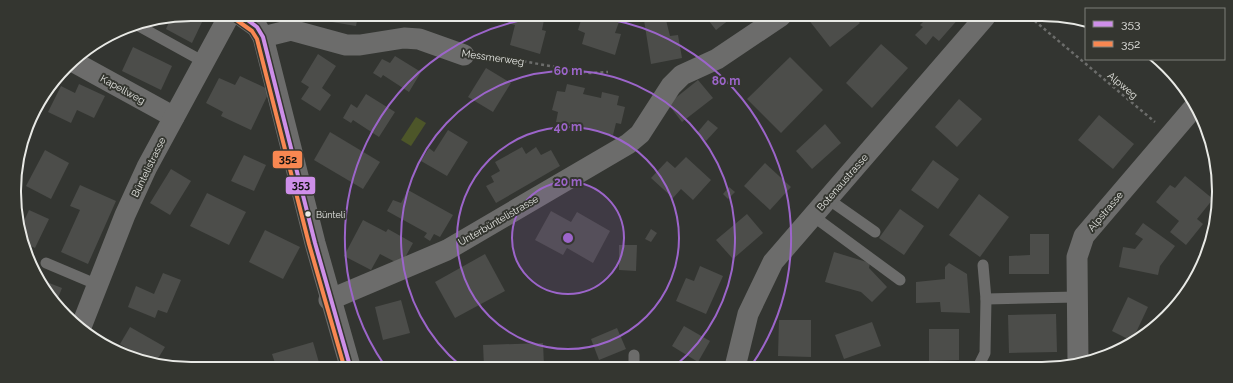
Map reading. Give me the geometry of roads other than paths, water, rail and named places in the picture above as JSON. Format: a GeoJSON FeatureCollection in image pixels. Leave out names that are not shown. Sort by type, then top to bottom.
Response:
{"type":"FeatureCollection","features":[{"type":"Feature","properties":{"kind":"street","name":"Büntelistrasse"},"geometry":{"type":"LineString","coordinates":[[83,323],[125,215],[147,168],[226,21]]}},
{"type":"Feature","properties":{"kind":"street"},"geometry":{"type":"LineString","coordinates":[[248,21],[257,27],[263,36],[330,300],[349,362]]}},
{"type":"Feature","properties":{"kind":"street","name":"Unterbüntelistrasse"},"geometry":{"type":"LineString","coordinates":[[330,300],[447,250],[628,144],[640,134],[671,86],[682,75],[717,59],[774,21]]}},
{"type":"Feature","properties":{"kind":"street","name":"Botenaustrasse"},"geometry":{"type":"LineString","coordinates":[[736,362],[748,314],[773,262],[982,21]]}},
{"type":"Feature","properties":{"kind":"street","name":"Messmerweg"},"geometry":{"type":"LineString","coordinates":[[263,36],[291,30],[346,45],[360,45],[404,38],[420,39],[464,55]]}},
{"type":"Feature","properties":{"kind":"street","name":"Kapellweg"},"geometry":{"type":"LineString","coordinates":[[78,64],[174,117]]}},
{"type":"Feature","properties":{"kind":"street","name":"Alpstrasse"},"geometry":{"type":"LineString","coordinates":[[1078,358],[1077,257],[1084,236],[1169,134],[1191,110]]}},
{"type":"Feature","properties":{"kind":"lane"},"geometry":{"type":"LineString","coordinates":[[143,28],[204,62]]}},
{"type":"Feature","properties":{"kind":"lane"},"geometry":{"type":"LineString","coordinates":[[828,199],[875,232]]}},
{"type":"Feature","properties":{"kind":"lane"},"geometry":{"type":"LineString","coordinates":[[812,216],[900,280]]}},
{"type":"Feature","properties":{"kind":"lane"},"geometry":{"type":"LineString","coordinates":[[46,263],[98,285]]}},
{"type":"Feature","properties":{"kind":"lane"},"geometry":{"type":"LineString","coordinates":[[981,362],[985,354],[986,299],[983,265]]}},
{"type":"Feature","properties":{"kind":"lane"},"geometry":{"type":"LineString","coordinates":[[986,299],[1078,297]]}},
{"type":"Feature","properties":{"kind":"lane"},"geometry":{"type":"LineString","coordinates":[[634,355],[634,362]]}},
{"type":"Feature","properties":{"kind":"place","name":"Bünteli"},"geometry":{"type":"Point","coordinates":[308,214]}}]}
